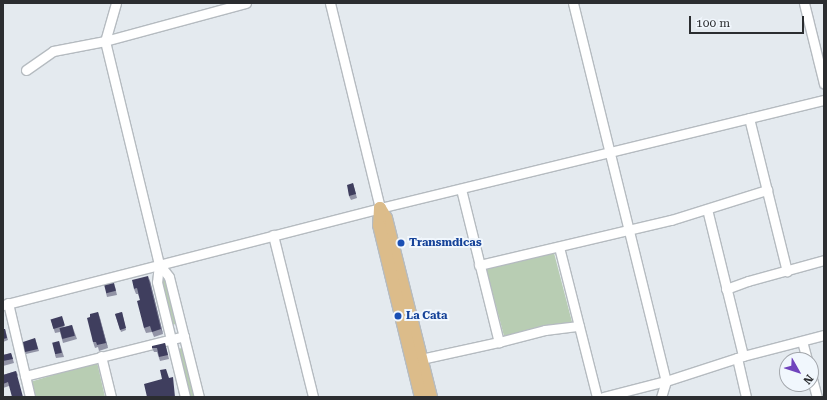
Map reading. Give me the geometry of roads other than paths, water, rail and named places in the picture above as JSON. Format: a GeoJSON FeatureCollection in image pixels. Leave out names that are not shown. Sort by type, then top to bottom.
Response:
{"type":"FeatureCollection","features":[{"type":"Feature","properties":{"kind":"main road"},"geometry":{"type":"LineString","coordinates":[[380,208],[386,218],[431,397]]}},
{"type":"Feature","properties":{"kind":"main road"},"geometry":{"type":"LineString","coordinates":[[380,208],[379,225],[421,397]]}},
{"type":"Feature","properties":{"kind":"street"},"geometry":{"type":"LineString","coordinates":[[116,3],[105,41],[159,264],[157,282],[185,397]]}},
{"type":"Feature","properties":{"kind":"street"},"geometry":{"type":"LineString","coordinates":[[26,70],[53,51],[105,41],[246,3]]}},
{"type":"Feature","properties":{"kind":"street"},"geometry":{"type":"LineString","coordinates":[[330,3],[380,208]]}},
{"type":"Feature","properties":{"kind":"street"},"geometry":{"type":"LineString","coordinates":[[573,3],[666,382],[661,397]]}},
{"type":"Feature","properties":{"kind":"street"},"geometry":{"type":"LineString","coordinates":[[804,3],[824,84]]}},
{"type":"Feature","properties":{"kind":"street"},"geometry":{"type":"LineString","coordinates":[[30,397],[5,304],[380,208],[824,100]]}},
{"type":"Feature","properties":{"kind":"street"},"geometry":{"type":"LineString","coordinates":[[749,118],[787,271]]}},
{"type":"Feature","properties":{"kind":"street"},"geometry":{"type":"LineString","coordinates":[[461,189],[499,342]]}},
{"type":"Feature","properties":{"kind":"street"},"geometry":{"type":"LineString","coordinates":[[479,265],[671,220],[767,190]]}},
{"type":"Feature","properties":{"kind":"street"},"geometry":{"type":"LineString","coordinates":[[707,209],[726,289],[740,357],[746,397]]}},
{"type":"Feature","properties":{"kind":"street"},"geometry":{"type":"LineString","coordinates":[[273,235],[313,397]]}},
{"type":"Feature","properties":{"kind":"street"},"geometry":{"type":"LineString","coordinates":[[559,247],[597,397]]}},
{"type":"Feature","properties":{"kind":"street"},"geometry":{"type":"LineString","coordinates":[[726,289],[748,281],[824,260]]}},
{"type":"Feature","properties":{"kind":"street"},"geometry":{"type":"LineString","coordinates":[[159,264],[169,277],[199,397]]}},
{"type":"Feature","properties":{"kind":"street"},"geometry":{"type":"LineString","coordinates":[[421,359],[499,342],[545,330],[579,326]]}},
{"type":"Feature","properties":{"kind":"street"},"geometry":{"type":"LineString","coordinates":[[603,397],[666,382],[740,357],[824,335]]}},
{"type":"Feature","properties":{"kind":"street"},"geometry":{"type":"LineString","coordinates":[[25,376],[184,336]]}},
{"type":"Feature","properties":{"kind":"street"},"geometry":{"type":"LineString","coordinates":[[802,341],[805,352]]}},
{"type":"Feature","properties":{"kind":"street"},"geometry":{"type":"LineString","coordinates":[[101,356],[111,397]]}},
{"type":"Feature","properties":{"kind":"place","name":"Transmdicas"},"geometry":{"type":"Point","coordinates":[401,243]}},
{"type":"Feature","properties":{"kind":"place","name":"La Cata"},"geometry":{"type":"Point","coordinates":[398,316]}}]}
